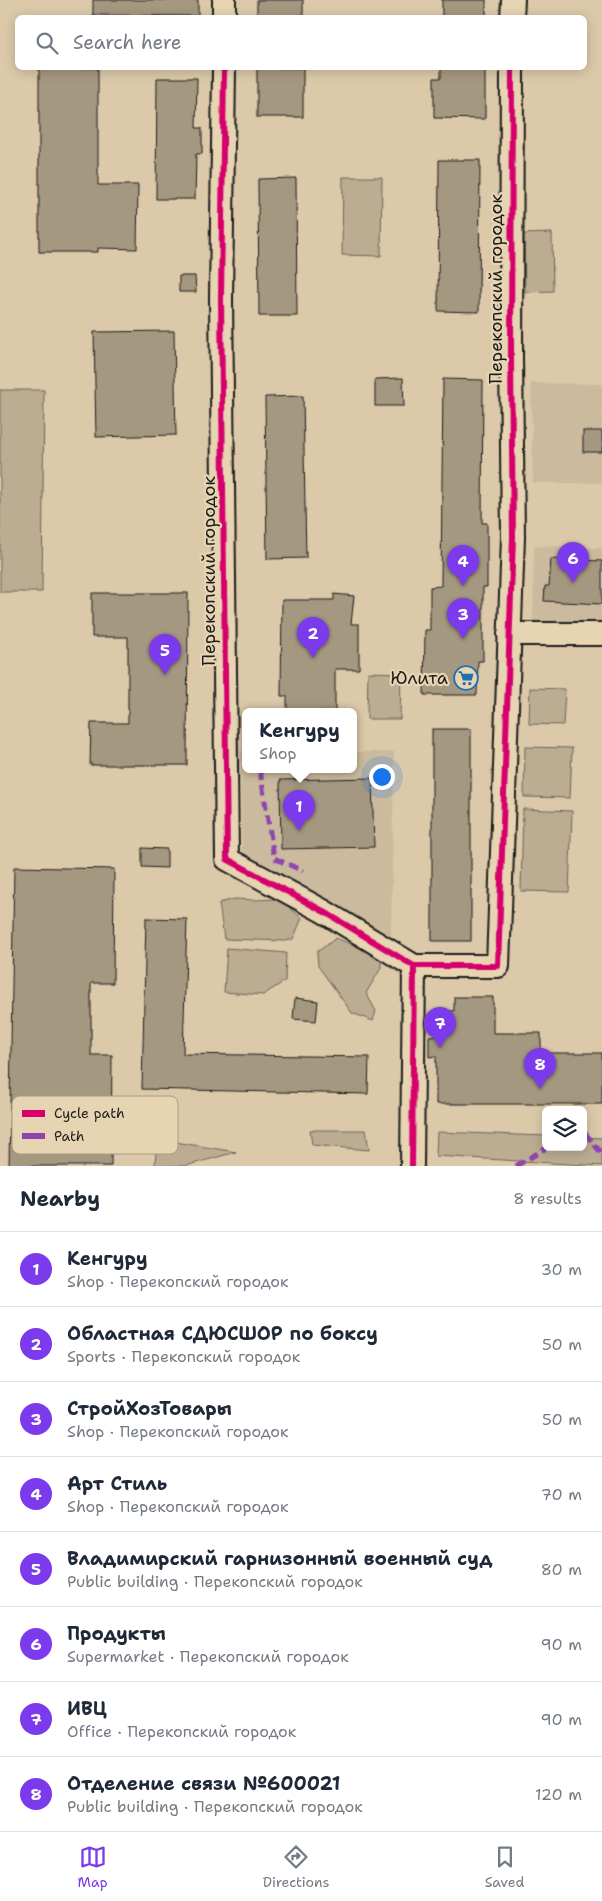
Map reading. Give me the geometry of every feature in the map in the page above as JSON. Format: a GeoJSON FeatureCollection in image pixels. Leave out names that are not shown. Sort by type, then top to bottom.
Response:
{"type":"FeatureCollection","features":[{"type":"Feature","properties":{"kind":"street"},"geometry":{"type":"LineString","coordinates":[[224,0],[224,15]]}},
{"type":"Feature","properties":{"kind":"street"},"geometry":{"type":"LineString","coordinates":[[512,0],[512,15]]}},
{"type":"Feature","properties":{"kind":"street","name":"Перекопский городок"},"geometry":{"type":"LineString","coordinates":[[224,70],[221,298],[227,859],[323,911],[414,966],[498,966],[513,537],[511,373],[512,70]]}},
{"type":"Feature","properties":{"kind":"street"},"geometry":{"type":"LineString","coordinates":[[509,634],[602,634]]}},
{"type":"Feature","properties":{"kind":"street"},"geometry":{"type":"LineString","coordinates":[[412,1166],[414,966]]}},
{"type":"Feature","properties":{"kind":"shaded area"},"geometry":{"type":"Polygon","coordinates":[[[343,177],[382,177],[381,256],[342,255],[343,177]]]}},
{"type":"Feature","properties":{"kind":"shaded area"},"geometry":{"type":"Polygon","coordinates":[[[552,233],[553,291],[525,292],[524,234],[552,233]]]}},
{"type":"Feature","properties":{"kind":"shaded area"},"geometry":{"type":"Polygon","coordinates":[[[531,383],[602,384],[602,483],[533,483],[531,383]]]}},
{"type":"Feature","properties":{"kind":"shaded area"},"geometry":{"type":"Polygon","coordinates":[[[0,390],[44,390],[42,592],[0,592],[0,390]]]}},
{"type":"Feature","properties":{"kind":"shaded area"},"geometry":{"type":"Polygon","coordinates":[[[534,546],[602,548],[602,646],[533,645],[534,546]]]}},
{"type":"Feature","properties":{"kind":"shaded area"},"geometry":{"type":"Polygon","coordinates":[[[368,672],[401,673],[400,719],[367,719],[368,672]]]}},
{"type":"Feature","properties":{"kind":"shaded area"},"geometry":{"type":"Polygon","coordinates":[[[530,688],[565,689],[563,725],[529,724],[530,688]]]}},
{"type":"Feature","properties":{"kind":"shaded area"},"geometry":{"type":"Polygon","coordinates":[[[525,747],[572,748],[570,798],[524,797],[525,747]]]}},
{"type":"Feature","properties":{"kind":"shaded area"},"geometry":{"type":"Polygon","coordinates":[[[240,751],[242,751],[242,773],[357,773],[357,752],[394,752],[391,938],[242,856],[240,751]]]}},
{"type":"Feature","properties":{"kind":"shaded area"},"geometry":{"type":"Polygon","coordinates":[[[523,809],[572,811],[569,892],[521,891],[523,809]]]}},
{"type":"Feature","properties":{"kind":"shaded area"},"geometry":{"type":"Polygon","coordinates":[[[235,899],[279,899],[302,918],[293,939],[286,941],[224,939],[219,903],[235,899]]]}},
{"type":"Feature","properties":{"kind":"shaded area"},"geometry":{"type":"Polygon","coordinates":[[[336,938],[381,956],[381,968],[366,993],[376,1011],[373,1021],[352,1013],[318,966],[317,952],[336,938]]]}},
{"type":"Feature","properties":{"kind":"shaded area"},"geometry":{"type":"Polygon","coordinates":[[[227,948],[286,953],[285,981],[263,995],[224,992],[227,948]]]}},
{"type":"Feature","properties":{"kind":"shaded area"},"geometry":{"type":"Polygon","coordinates":[[[310,1130],[366,1130],[369,1150],[312,1145],[310,1130]]]}},
{"type":"Feature","properties":{"kind":"shaded area"},"geometry":{"type":"Polygon","coordinates":[[[437,1132],[542,1136],[542,1151],[587,1151],[587,1137],[602,1138],[602,1166],[436,1156],[437,1132]]]}},
{"type":"Feature","properties":{"kind":"shaded area"},"geometry":{"type":"Polygon","coordinates":[[[178,1142],[236,1152],[185,1166],[155,1166],[156,1154],[178,1154],[178,1142]]]}},
{"type":"Feature","properties":{"kind":"building"},"geometry":{"type":"Polygon","coordinates":[[[93,0],[198,0],[198,15],[93,15],[93,0]]]}},
{"type":"Feature","properties":{"kind":"building"},"geometry":{"type":"Polygon","coordinates":[[[257,0],[303,0],[303,15],[257,15],[257,0]]]}},
{"type":"Feature","properties":{"kind":"building"},"geometry":{"type":"Polygon","coordinates":[[[442,0],[486,0],[486,15],[442,15],[442,0]]]}},
{"type":"Feature","properties":{"kind":"building"},"geometry":{"type":"Polygon","coordinates":[[[39,70],[98,70],[98,185],[138,185],[137,249],[98,248],[98,252],[39,252],[39,70]]]}},
{"type":"Feature","properties":{"kind":"building"},"geometry":{"type":"Polygon","coordinates":[[[257,70],[303,70],[303,117],[257,117],[257,70]]]}},
{"type":"Feature","properties":{"kind":"building"},"geometry":{"type":"Polygon","coordinates":[[[441,70],[485,70],[485,119],[434,118],[434,78],[441,78],[441,70]]]}},
{"type":"Feature","properties":{"kind":"building"},"geometry":{"type":"Polygon","coordinates":[[[157,78],[197,78],[196,128],[202,128],[202,154],[196,154],[195,199],[156,199],[157,78]]]}},
{"type":"Feature","properties":{"kind":"building"},"geometry":{"type":"Polygon","coordinates":[[[439,160],[480,160],[479,312],[438,311],[439,160]]]}},
{"type":"Feature","properties":{"kind":"building"},"geometry":{"type":"Polygon","coordinates":[[[296,178],[297,316],[259,316],[258,179],[296,178]]]}},
{"type":"Feature","properties":{"kind":"building"},"geometry":{"type":"Polygon","coordinates":[[[179,276],[195,276],[196,292],[179,292],[179,276]]]}},
{"type":"Feature","properties":{"kind":"building"},"geometry":{"type":"Polygon","coordinates":[[[174,331],[176,435],[96,437],[94,332],[174,331]]]}},
{"type":"Feature","properties":{"kind":"building"},"geometry":{"type":"Polygon","coordinates":[[[403,378],[404,406],[375,406],[375,379],[403,378]]]}},
{"type":"Feature","properties":{"kind":"building"},"geometry":{"type":"Polygon","coordinates":[[[443,379],[483,380],[482,523],[487,523],[487,587],[483,587],[483,661],[478,661],[477,695],[424,695],[425,630],[430,630],[430,587],[441,586],[443,379]]]}},
{"type":"Feature","properties":{"kind":"building"},"geometry":{"type":"Polygon","coordinates":[[[303,396],[306,558],[267,559],[265,397],[303,396]]]}},
{"type":"Feature","properties":{"kind":"building"},"geometry":{"type":"Polygon","coordinates":[[[583,431],[602,431],[602,452],[583,452],[583,431]]]}},
{"type":"Feature","properties":{"kind":"building"},"geometry":{"type":"Polygon","coordinates":[[[551,559],[602,561],[602,604],[544,601],[545,586],[549,586],[551,559]]]}},
{"type":"Feature","properties":{"kind":"building"},"geometry":{"type":"Polygon","coordinates":[[[92,593],[188,593],[187,765],[90,765],[91,723],[128,723],[128,637],[92,637],[92,593]]]}},
{"type":"Feature","properties":{"kind":"building"},"geometry":{"type":"Polygon","coordinates":[[[334,594],[354,596],[351,624],[359,624],[359,669],[335,669],[335,708],[287,708],[287,696],[281,696],[282,600],[334,600],[334,594]]]}},
{"type":"Feature","properties":{"kind":"building"},"geometry":{"type":"Polygon","coordinates":[[[432,729],[471,729],[471,941],[432,941],[432,729]]]}},
{"type":"Feature","properties":{"kind":"building"},"geometry":{"type":"Polygon","coordinates":[[[372,778],[374,847],[281,849],[280,780],[372,778]]]}},
{"type":"Feature","properties":{"kind":"building"},"geometry":{"type":"Polygon","coordinates":[[[142,848],[167,849],[167,868],[142,867],[142,848]]]}},
{"type":"Feature","properties":{"kind":"building"},"geometry":{"type":"Polygon","coordinates":[[[14,867],[114,869],[113,983],[91,983],[91,1055],[112,1055],[112,1096],[12,1096],[12,1154],[111,1154],[111,1166],[9,1166],[14,867]]]}},
{"type":"Feature","properties":{"kind":"building"},"geometry":{"type":"Polygon","coordinates":[[[146,918],[187,919],[183,1054],[369,1057],[368,1094],[142,1089],[146,918]]]}},
{"type":"Feature","properties":{"kind":"building"},"geometry":{"type":"Polygon","coordinates":[[[454,997],[493,997],[493,1033],[541,1033],[541,1053],[602,1053],[602,1104],[436,1104],[436,1056],[429,1057],[429,1036],[446,1035],[446,1011],[454,1011],[454,997]]]}},
{"type":"Feature","properties":{"kind":"building"},"geometry":{"type":"Polygon","coordinates":[[[295,998],[318,1001],[316,1021],[293,1019],[295,998]]]}},
{"type":"Feature","properties":{"kind":"marked path"},"geometry":{"type":"LineString","coordinates":[[260,773],[274,858],[303,871]]}},
{"type":"Feature","properties":{"kind":"marked path"},"geometry":{"type":"LineString","coordinates":[[587,1135],[602,1154]]}},
{"type":"Feature","properties":{"kind":"marked path"},"geometry":{"type":"LineString","coordinates":[[516,1166],[542,1151]]}},
{"type":"Feature","properties":{"kind":"cycle path"},"geometry":{"type":"LineString","coordinates":[[224,70],[221,298],[227,859],[323,911],[414,966],[412,1166]]}},
{"type":"Feature","properties":{"kind":"cycle path"},"geometry":{"type":"LineString","coordinates":[[414,966],[498,966],[513,537],[511,358],[512,70]]}},
{"type":"Feature","properties":{"kind":"place","name":"Продукты"},"geometry":{"type":"Point","coordinates":[573,583]}},
{"type":"Feature","properties":{"kind":"place","name":"Арт Стиль"},"geometry":{"type":"Point","coordinates":[463,586]}},
{"type":"Feature","properties":{"kind":"place","name":"СтройХозТовары"},"geometry":{"type":"Point","coordinates":[463,639]}},
{"type":"Feature","properties":{"kind":"place","name":"Областная СДЮСШОР по боксу"},"geometry":{"type":"Point","coordinates":[313,658]}},
{"type":"Feature","properties":{"kind":"place","name":"Владимирский гарнизонный военный суд"},"geometry":{"type":"Point","coordinates":[165,675]}},
{"type":"Feature","properties":{"kind":"place","name":"Юлита"},"geometry":{"type":"Point","coordinates":[466,678]}},
{"type":"Feature","properties":{"kind":"place","name":"Кенгуру"},"geometry":{"type":"Point","coordinates":[299,831]}},
{"type":"Feature","properties":{"kind":"place","name":"ИВЦ"},"geometry":{"type":"Point","coordinates":[440,1048]}},
{"type":"Feature","properties":{"kind":"place","name":"Отделение связи №600021"},"geometry":{"type":"Point","coordinates":[540,1089]}}]}
